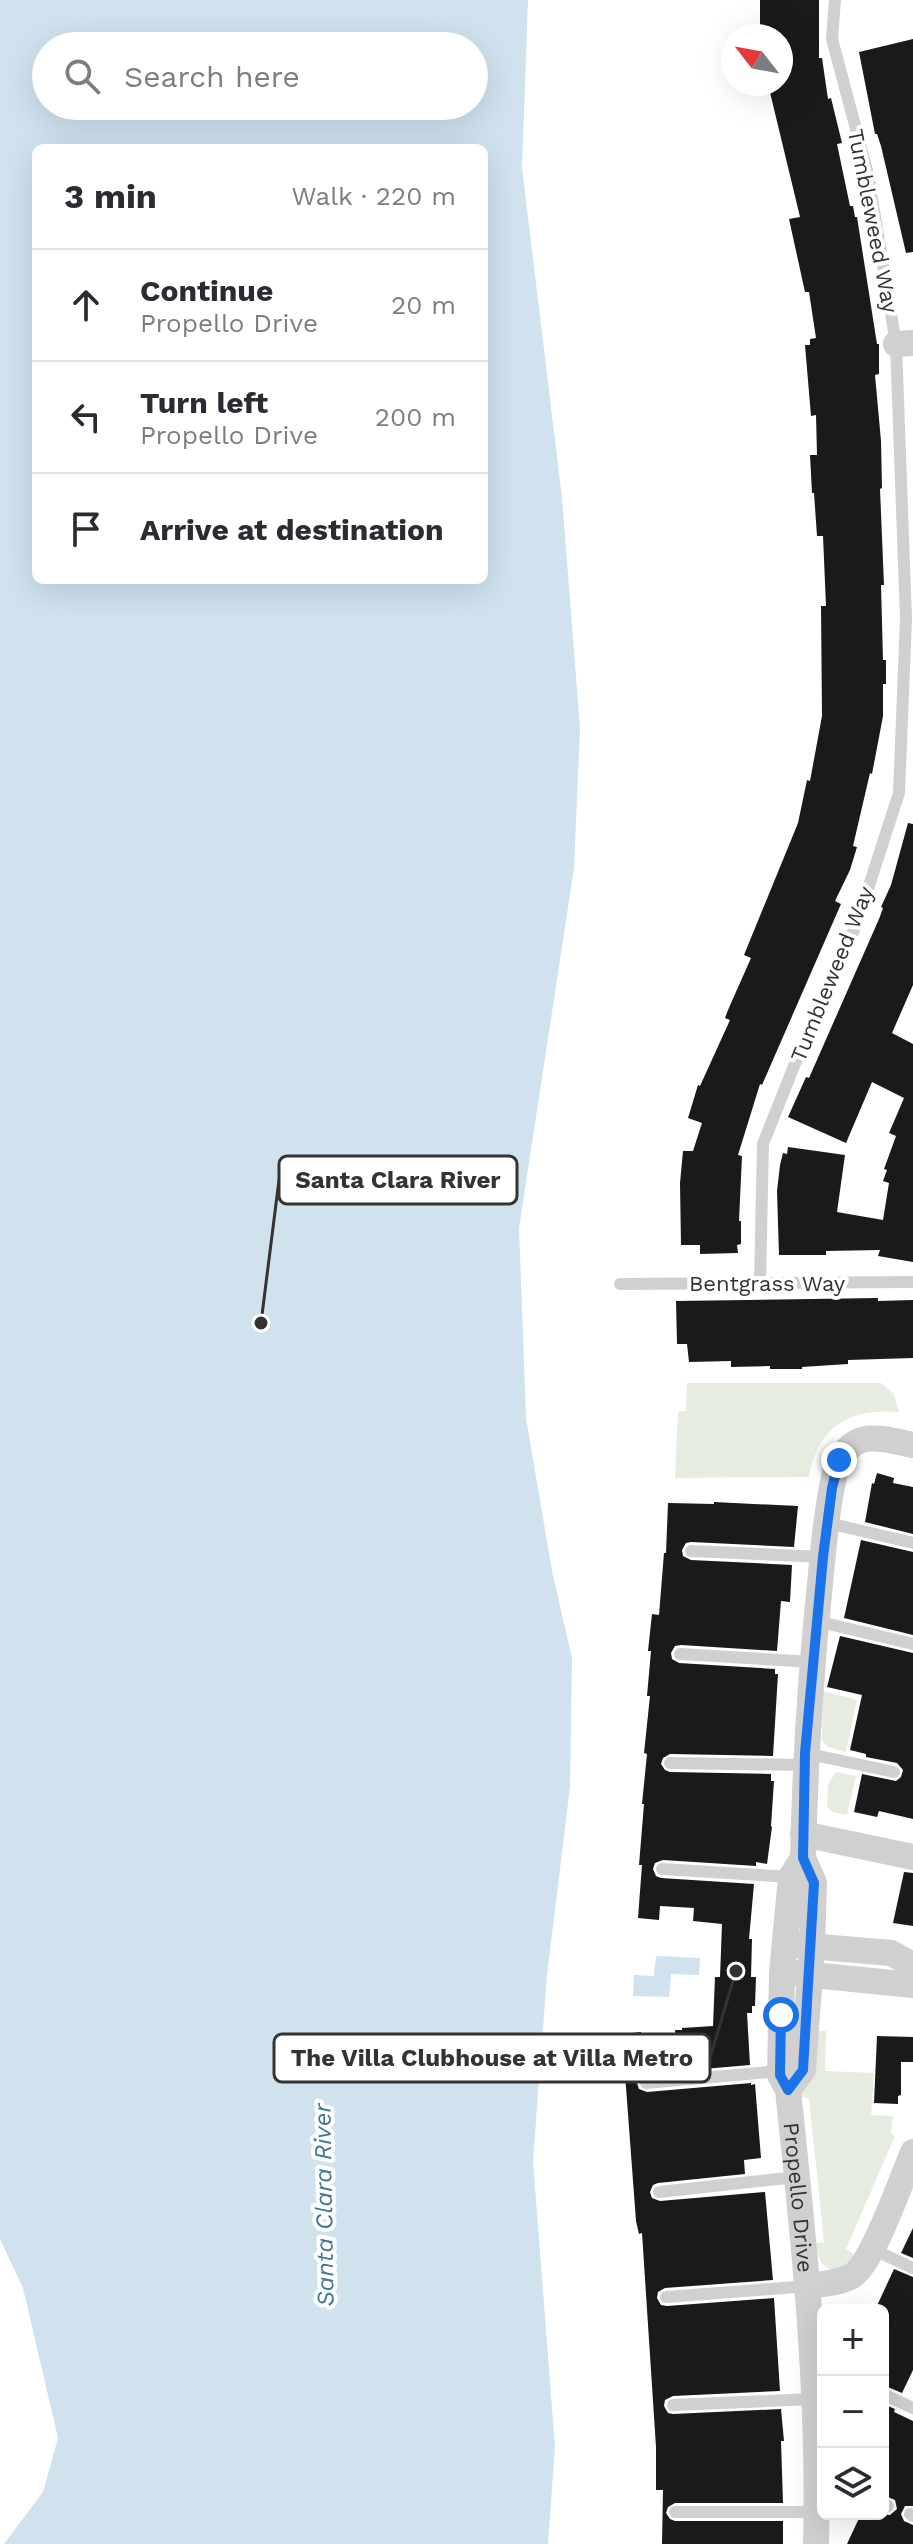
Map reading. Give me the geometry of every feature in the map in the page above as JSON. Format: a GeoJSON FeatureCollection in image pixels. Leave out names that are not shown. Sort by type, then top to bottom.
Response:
{"type":"FeatureCollection","features":[{"type":"Feature","properties":{"kind":"street","name":"Propello Drive"},"geometry":{"type":"LineString","coordinates":[[817,2356],[784,2081],[782,1973],[799,1856],[816,1621],[839,1460],[848,1446],[875,1436],[913,1445]]}},
{"type":"Feature","properties":{"kind":"street","name":"Propello Drive"},"geometry":{"type":"LineString","coordinates":[[784,2081],[803,2070],[812,1946],[814,1883],[799,1856]]}},
{"type":"Feature","properties":{"kind":"street"},"geometry":{"type":"LineString","coordinates":[[799,1856],[913,1857]]}},
{"type":"Feature","properties":{"kind":"street"},"geometry":{"type":"LineString","coordinates":[[784,1944],[891,1953],[913,1965]]}},
{"type":"Feature","properties":{"kind":"street"},"geometry":{"type":"LineString","coordinates":[[782,1973],[913,1985]]}},
{"type":"Feature","properties":{"kind":"street"},"geometry":{"type":"LineString","coordinates":[[809,2286],[834,2283],[854,2275],[872,2249],[912,2155]]}},
{"type":"Feature","properties":{"kind":"street","name":"Propello Drive"},"geometry":{"type":"LineString","coordinates":[[817,2374],[814,2399],[818,2448]]}},
{"type":"Feature","properties":{"kind":"street","name":"Propello Drive"},"geometry":{"type":"LineString","coordinates":[[816,2544],[817,2512]]}},
{"type":"Feature","properties":{"kind":"lane","name":"Tumbleweed Way"},"geometry":{"type":"LineString","coordinates":[[760,1283],[763,1144],[802,1046],[857,923],[899,793],[906,619],[904,343],[868,174],[832,39],[835,0]]}},
{"type":"Feature","properties":{"kind":"lane"},"geometry":{"type":"LineString","coordinates":[[899,793],[913,796]]}},
{"type":"Feature","properties":{"kind":"lane","name":"Bentgrass Way"},"geometry":{"type":"LineString","coordinates":[[620,1284],[913,1282]]}},
{"type":"Feature","properties":{"kind":"lane"},"geometry":{"type":"LineString","coordinates":[[828,1523],[913,1543]]}},
{"type":"Feature","properties":{"kind":"lane"},"geometry":{"type":"LineString","coordinates":[[691,1551],[823,1557]]}},
{"type":"Feature","properties":{"kind":"lane"},"geometry":{"type":"LineString","coordinates":[[816,1621],[913,1644]]}},
{"type":"Feature","properties":{"kind":"lane"},"geometry":{"type":"LineString","coordinates":[[680,1654],[812,1662]]}},
{"type":"Feature","properties":{"kind":"lane"},"geometry":{"type":"LineString","coordinates":[[670,1763],[805,1759],[894,1772]]}},
{"type":"Feature","properties":{"kind":"lane"},"geometry":{"type":"LineString","coordinates":[[662,1869],[799,1856]]}},
{"type":"Feature","properties":{"kind":"lane"},"geometry":{"type":"LineString","coordinates":[[646,2083],[784,2081]]}},
{"type":"Feature","properties":{"kind":"lane"},"geometry":{"type":"LineString","coordinates":[[659,2192],[797,2177]]}},
{"type":"Feature","properties":{"kind":"lane"},"geometry":{"type":"LineString","coordinates":[[872,2249],[913,2268]]}},
{"type":"Feature","properties":{"kind":"lane"},"geometry":{"type":"LineString","coordinates":[[666,2297],[809,2286]]}},
{"type":"Feature","properties":{"kind":"lane"},"geometry":{"type":"LineString","coordinates":[[889,2397],[913,2408]]}},
{"type":"Feature","properties":{"kind":"lane"},"geometry":{"type":"LineString","coordinates":[[673,2405],[814,2399]]}},
{"type":"Feature","properties":{"kind":"lane"},"geometry":{"type":"LineString","coordinates":[[675,2512],[817,2512]]}},
{"type":"Feature","properties":{"kind":"shaded area"},"geometry":{"type":"Polygon","coordinates":[[[687,1383],[881,1383],[894,1394],[899,1412],[865,1413],[839,1424],[820,1445],[809,1477],[675,1478],[678,1412],[686,1411],[687,1383]]]}},
{"type":"Feature","properties":{"kind":"shaded area"},"geometry":{"type":"Polygon","coordinates":[[[823,1691],[857,1700],[846,1752],[828,1747],[822,1740],[823,1691]]]}},
{"type":"Feature","properties":{"kind":"shaded area"},"geometry":{"type":"Polygon","coordinates":[[[836,1772],[856,1776],[847,1815],[832,1812],[827,1806],[828,1784],[836,1772]]]}},
{"type":"Feature","properties":{"kind":"shaded area"},"geometry":{"type":"Polygon","coordinates":[[[818,2031],[826,2031],[825,2071],[874,2073],[871,2115],[893,2116],[891,2133],[895,2136],[846,2249],[854,2254],[851,2261],[837,2271],[823,2265],[818,2254],[816,2243],[824,2242],[809,2098],[801,2097],[818,2031]]]}},
{"type":"Feature","properties":{"kind":"water","name":"Santa Clara River"},"geometry":{"type":"Polygon","coordinates":[[[0,0],[528,0],[522,168],[562,498],[580,728],[574,868],[519,1228],[526,1418],[552,1571],[572,1658],[570,1787],[547,1975],[533,2161],[555,2447],[548,2544],[4,2544],[43,2492],[58,2438],[23,2288],[0,2239],[0,0]]]}},
{"type":"Feature","properties":{"kind":"water"},"geometry":{"type":"Polygon","coordinates":[[[656,1956],[700,1958],[699,1975],[671,1974],[669,1997],[633,1996],[634,1975],[654,1976],[656,1956]]]}},
{"type":"Feature","properties":{"kind":"building"},"geometry":{"type":"Polygon","coordinates":[[[760,0],[819,0],[819,58],[822,58],[828,99],[831,98],[842,143],[837,144],[850,206],[853,206],[857,217],[879,344],[879,374],[875,375],[881,441],[884,585],[881,585],[886,684],[883,684],[883,716],[872,774],[853,846],[857,847],[835,901],[841,904],[760,1084],[738,1155],[742,1156],[741,1244],[737,1245],[738,1253],[700,1254],[700,1245],[681,1245],[683,1151],[693,1151],[702,1123],[688,1118],[698,1085],[730,1020],[725,1018],[751,958],[744,955],[798,823],[807,780],[810,781],[822,716],[821,606],[826,606],[823,536],[817,536],[812,493],[810,455],[817,455],[816,415],[811,416],[805,345],[810,345],[810,339],[816,338],[809,292],[805,292],[789,219],[800,217],[771,96],[793,96],[793,24],[760,24],[760,0]]]}},
{"type":"Feature","properties":{"kind":"building"},"geometry":{"type":"Polygon","coordinates":[[[913,39],[913,252],[906,253],[881,146],[875,134],[859,52],[913,39]]]}},
{"type":"Feature","properties":{"kind":"building"},"geometry":{"type":"Polygon","coordinates":[[[908,823],[913,824],[913,985],[892,1033],[913,1044],[913,1262],[878,1256],[880,1250],[779,1255],[777,1191],[783,1153],[787,1154],[788,1147],[845,1155],[837,1212],[883,1220],[889,1183],[883,1181],[887,1170],[884,1169],[896,1136],[889,1133],[904,1098],[872,1082],[846,1143],[788,1117],[806,1077],[809,1078],[879,919],[908,823]]]}},
{"type":"Feature","properties":{"kind":"building"},"geometry":{"type":"Polygon","coordinates":[[[878,1298],[878,1301],[913,1300],[913,1358],[848,1360],[848,1364],[802,1369],[731,1367],[731,1361],[689,1362],[687,1344],[677,1344],[676,1301],[878,1298]]]}},
{"type":"Feature","properties":{"kind":"building"},"geometry":{"type":"Polygon","coordinates":[[[877,1473],[894,1478],[893,1483],[913,1487],[913,1534],[865,1522],[872,1483],[877,1473]]]}},
{"type":"Feature","properties":{"kind":"building"},"geometry":{"type":"Polygon","coordinates":[[[668,1503],[798,1506],[794,1547],[691,1542],[686,1543],[682,1550],[683,1556],[691,1560],[792,1565],[790,1602],[781,1601],[777,1651],[681,1645],[675,1646],[671,1653],[672,1659],[679,1663],[775,1669],[775,1674],[778,1674],[773,1756],[670,1754],[663,1758],[661,1764],[670,1772],[771,1774],[771,1781],[774,1781],[772,1827],[767,1864],[756,1862],[756,1866],[663,1860],[655,1863],[653,1869],[656,1876],[661,1878],[754,1884],[749,1939],[752,1939],[751,1977],[756,1977],[755,2006],[752,2006],[752,2013],[747,2013],[750,2065],[645,2074],[640,2076],[637,2083],[639,2089],[647,2092],[755,2084],[761,2158],[744,2160],[745,2174],[658,2183],[653,2185],[650,2192],[652,2198],[660,2201],[765,2192],[773,2280],[665,2288],[658,2292],[657,2298],[661,2305],[667,2306],[774,2298],[780,2391],[673,2396],[665,2400],[664,2406],[668,2413],[673,2414],[781,2409],[783,2503],[675,2503],[668,2507],[666,2513],[675,2521],[783,2521],[783,2544],[662,2544],[663,2490],[656,2490],[642,2233],[639,2234],[636,2221],[622,2034],[641,2032],[642,2044],[676,2041],[675,2030],[682,2028],[713,2026],[715,1977],[720,1977],[722,1924],[693,1921],[694,1908],[660,1906],[659,1920],[638,1918],[647,1754],[644,1753],[650,1696],[647,1696],[651,1651],[648,1651],[652,1614],[659,1615],[668,1503]]]}},
{"type":"Feature","properties":{"kind":"building"},"geometry":{"type":"Polygon","coordinates":[[[861,1540],[913,1552],[913,1635],[844,1618],[861,1540]]]}},
{"type":"Feature","properties":{"kind":"building"},"geometry":{"type":"Polygon","coordinates":[[[840,1636],[913,1653],[913,1819],[879,1811],[877,1817],[854,1812],[862,1774],[896,1781],[903,1770],[897,1763],[866,1757],[866,1754],[850,1750],[862,1695],[827,1687],[840,1636]]]}},
{"type":"Feature","properties":{"kind":"building"},"geometry":{"type":"Polygon","coordinates":[[[904,1872],[913,1873],[913,1926],[893,1923],[904,1872]]]}},
{"type":"Feature","properties":{"kind":"building"},"geometry":{"type":"Polygon","coordinates":[[[877,2036],[913,2037],[913,2062],[901,2062],[898,2104],[874,2103],[877,2036]]]}},
{"type":"Feature","properties":{"kind":"building"},"geometry":{"type":"Polygon","coordinates":[[[913,2228],[913,2258],[901,2253],[913,2228]]]}},
{"type":"Feature","properties":{"kind":"building"},"geometry":{"type":"Polygon","coordinates":[[[894,2269],[913,2277],[913,2370],[902,2393],[889,2388],[889,2304],[878,2304],[894,2269]]]}},
{"type":"Feature","properties":{"kind":"building"},"geometry":{"type":"Polygon","coordinates":[[[889,2406],[913,2421],[913,2506],[905,2506],[901,2514],[904,2521],[913,2525],[913,2544],[847,2544],[858,2520],[889,2520],[889,2515],[897,2509],[895,2500],[889,2498],[889,2406]]]}},
{"type":"Feature","properties":{"kind":"place","name":"Santa Clara River"},"geometry":{"type":"Point","coordinates":[261,1323]}},
{"type":"Feature","properties":{"kind":"place","name":"The Villa Clubhouse at Villa Metro"},"geometry":{"type":"Point","coordinates":[736,1971]}},
{"type":"Feature","properties":{"kind":"route"},"geometry":{"type":"LineString","coordinates":[[781,2015],[780,2075],[788,2090],[803,2070],[814,1883],[803,1858],[805,1753],[823,1557],[839,1460]]}}]}
